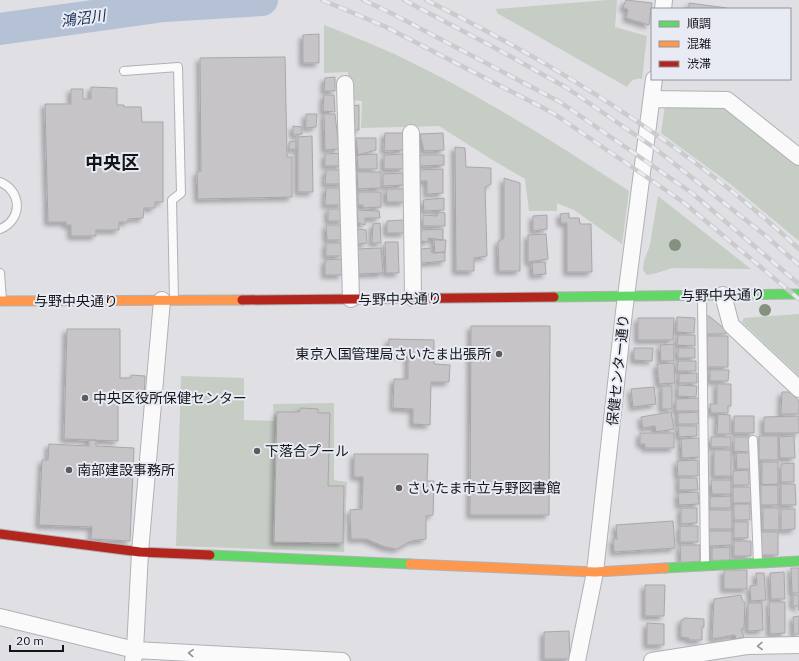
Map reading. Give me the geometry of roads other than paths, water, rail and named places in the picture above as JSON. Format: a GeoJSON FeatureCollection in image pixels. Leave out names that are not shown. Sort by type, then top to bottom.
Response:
{"type":"FeatureCollection","features":[{"type":"Feature","properties":{"kind":"street","name":"保健センター通り"},"geometry":{"type":"LineString","coordinates":[[577,661],[595,572],[626,296],[654,80]]}},
{"type":"Feature","properties":{"kind":"street"},"geometry":{"type":"LineString","coordinates":[[345,84],[351,299]]}},
{"type":"Feature","properties":{"kind":"street"},"geometry":{"type":"LineString","coordinates":[[652,99],[727,100],[799,157]]}},
{"type":"Feature","properties":{"kind":"street"},"geometry":{"type":"LineString","coordinates":[[411,134],[413,298]]}},
{"type":"Feature","properties":{"kind":"street","name":"与野中央通り"},"geometry":{"type":"LineString","coordinates":[[1,301],[799,294]]}},
{"type":"Feature","properties":{"kind":"street"},"geometry":{"type":"LineString","coordinates":[[724,295],[731,325],[799,389]]}},
{"type":"Feature","properties":{"kind":"street"},"geometry":{"type":"LineString","coordinates":[[134,656],[140,552],[168,300]]}},
{"type":"Feature","properties":{"kind":"street"},"geometry":{"type":"LineString","coordinates":[[0,534],[140,552],[595,572],[799,561]]}},
{"type":"Feature","properties":{"kind":"street"},"geometry":{"type":"LineString","coordinates":[[0,617],[134,656],[342,661]]}},
{"type":"Feature","properties":{"kind":"street"},"geometry":{"type":"LineString","coordinates":[[652,661],[747,646],[799,645]]}},
{"type":"Feature","properties":{"kind":"lane"},"geometry":{"type":"LineString","coordinates":[[124,71],[178,67],[181,193],[172,200],[168,300]]}},
{"type":"Feature","properties":{"kind":"lane"},"geometry":{"type":"LineString","coordinates":[[0,182],[6,184],[12,190],[16,197],[18,206],[12,222],[0,229]]}},
{"type":"Feature","properties":{"kind":"lane"},"geometry":{"type":"LineString","coordinates":[[0,273],[1,301]]}},
{"type":"Feature","properties":{"kind":"lane"},"geometry":{"type":"LineString","coordinates":[[702,295],[705,566]]}},
{"type":"Feature","properties":{"kind":"lane"},"geometry":{"type":"LineString","coordinates":[[753,440],[758,563]]}},
{"type":"Feature","properties":{"kind":"waterway","name":"鴻沼川"},"geometry":{"type":"LineString","coordinates":[[0,29],[164,6],[262,0]]}},
{"type":"Feature","properties":{"kind":"railway"},"geometry":{"type":"LineString","coordinates":[[322,0],[384,26],[553,113],[683,202],[799,299]]}},
{"type":"Feature","properties":{"kind":"railway"},"geometry":{"type":"LineString","coordinates":[[363,0],[389,12],[560,102],[692,193],[799,284]]}},
{"type":"Feature","properties":{"kind":"railway"},"geometry":{"type":"LineString","coordinates":[[404,0],[567,88],[653,147],[766,236],[799,265]]}},
{"type":"Feature","properties":{"kind":"railway"},"geometry":{"type":"LineString","coordinates":[[426,0],[525,52],[622,111],[713,176],[799,249]]}},
{"type":"Feature","properties":{"kind":"place","name":"東京入国管理局さいたま出張所"},"geometry":{"type":"Point","coordinates":[499,354]}},
{"type":"Feature","properties":{"kind":"place","name":"中央区役所保健センター"},"geometry":{"type":"Point","coordinates":[85,398]}},
{"type":"Feature","properties":{"kind":"place","name":"下落合プール"},"geometry":{"type":"Point","coordinates":[257,451]}},
{"type":"Feature","properties":{"kind":"place","name":"南部建設事務所"},"geometry":{"type":"Point","coordinates":[69,470]}},
{"type":"Feature","properties":{"kind":"place","name":"さいたま市立与野図書館"},"geometry":{"type":"Point","coordinates":[399,488]}},
{"type":"Feature","properties":{"kind":"district","name":"中央区"},"geometry":{"type":"Point","coordinates":[112,162]}}]}
